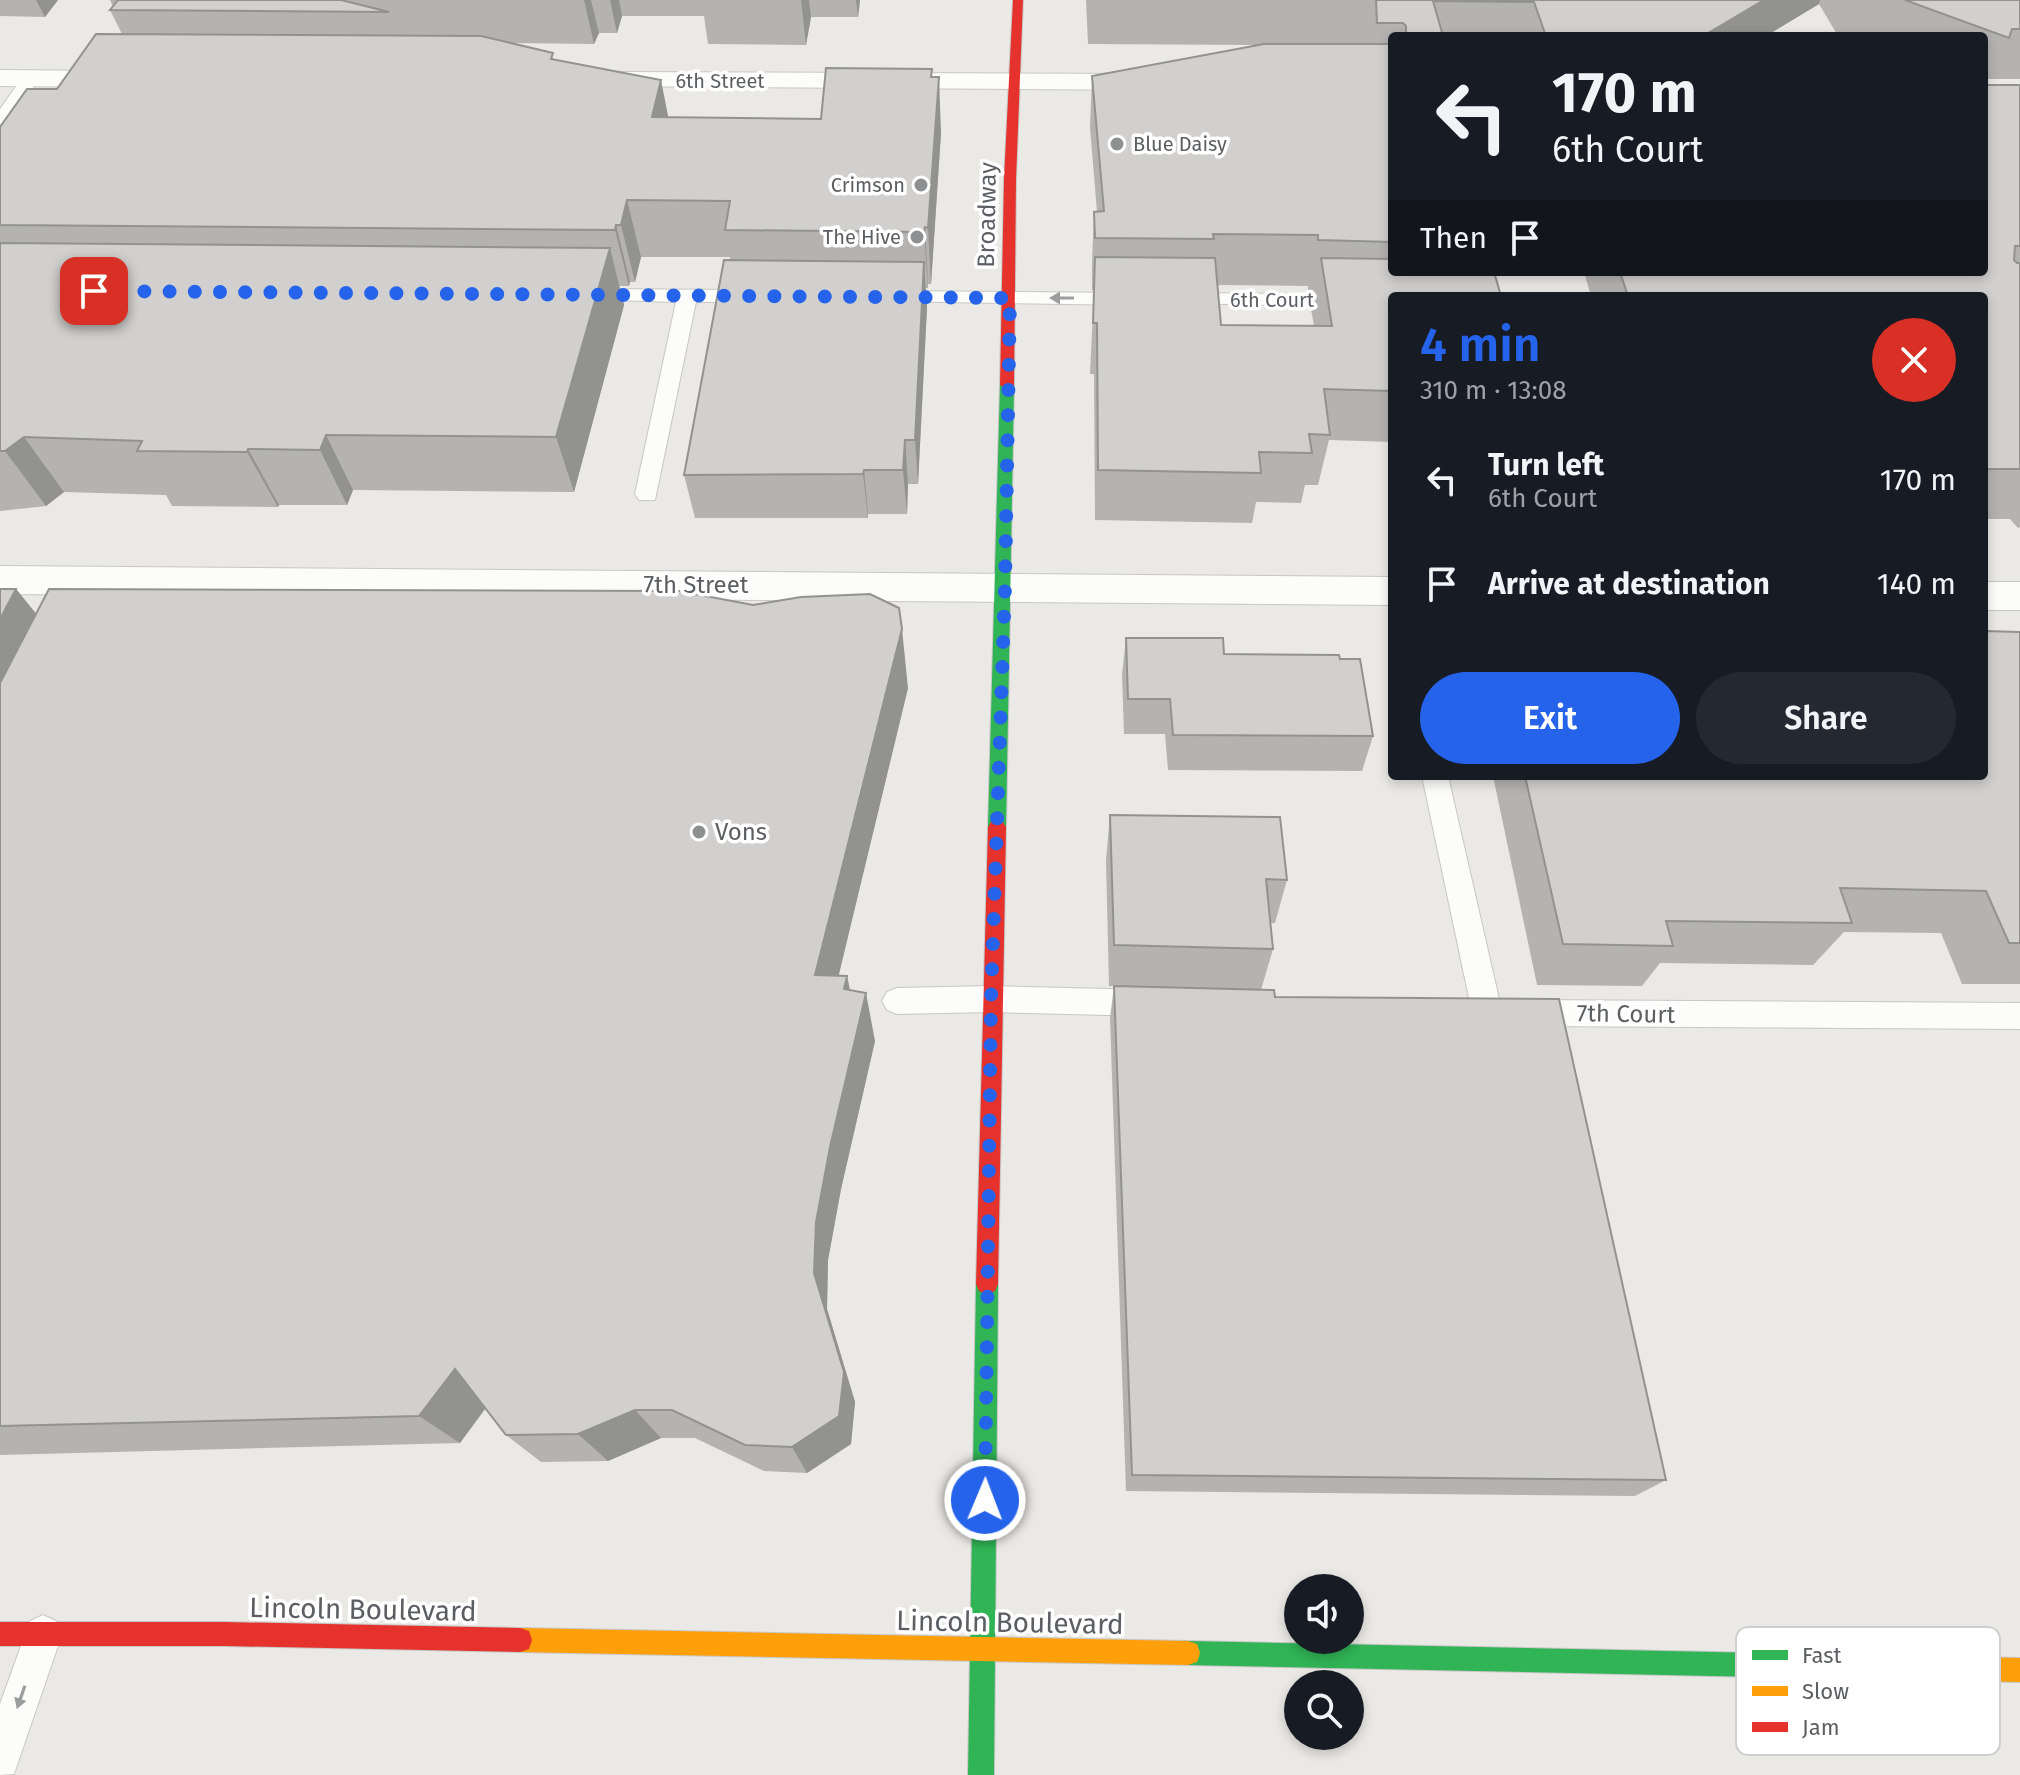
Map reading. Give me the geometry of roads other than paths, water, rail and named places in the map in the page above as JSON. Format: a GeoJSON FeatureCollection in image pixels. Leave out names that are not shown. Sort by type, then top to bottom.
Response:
{"type":"FeatureCollection","features":[{"type":"Feature","properties":{"kind":"street","name":"Broadway"},"geometry":{"type":"LineString","coordinates":[[981,1775],[991,999],[1005,587],[1010,179],[1018,0]]}},
{"type":"Feature","properties":{"kind":"street"},"geometry":{"type":"LineString","coordinates":[[0,78],[141,79]]}},
{"type":"Feature","properties":{"kind":"street","name":"6th Street"},"geometry":{"type":"LineString","coordinates":[[571,80],[1178,82]]}},
{"type":"Feature","properties":{"kind":"street","name":"7th Street"},"geometry":{"type":"LineString","coordinates":[[0,580],[108,592],[1005,587],[1388,591]]}},
{"type":"Feature","properties":{"kind":"street"},"geometry":{"type":"LineString","coordinates":[[1988,596],[2020,596]]}},
{"type":"Feature","properties":{"kind":"street","name":"Lincoln Boulevard"},"geometry":{"type":"LineString","coordinates":[[0,1634],[225,1634],[1736,1664]]}},
{"type":"Feature","properties":{"kind":"street","name":"Lincoln Boulevard"},"geometry":{"type":"LineString","coordinates":[[2000,1670],[2020,1670]]}},
{"type":"Feature","properties":{"kind":"lane"},"geometry":{"type":"LineString","coordinates":[[0,122],[30,79]]}},
{"type":"Feature","properties":{"kind":"lane"},"geometry":{"type":"LineString","coordinates":[[559,295],[782,296]]}},
{"type":"Feature","properties":{"kind":"lane"},"geometry":{"type":"LineString","coordinates":[[647,494],[687,296]]}},
{"type":"Feature","properties":{"kind":"lane","name":"6th Court"},"geometry":{"type":"LineString","coordinates":[[862,297],[1388,301]]}},
{"type":"Feature","properties":{"kind":"lane"},"geometry":{"type":"LineString","coordinates":[[1436,780],[1487,1012]]}},
{"type":"Feature","properties":{"kind":"lane"},"geometry":{"type":"LineString","coordinates":[[897,1001],[991,999],[1175,1004]]}},
{"type":"Feature","properties":{"kind":"lane","name":"7th Court"},"geometry":{"type":"LineString","coordinates":[[1456,1011],[2020,1016]]}},
{"type":"Feature","properties":{"kind":"lane"},"geometry":{"type":"LineString","coordinates":[[0,1760],[43,1634]]}},
{"type":"Feature","properties":{"kind":"place","name":"Blue Daisy"},"geometry":{"type":"Point","coordinates":[1117,144]}},
{"type":"Feature","properties":{"kind":"place","name":"Crimson"},"geometry":{"type":"Point","coordinates":[921,185]}},
{"type":"Feature","properties":{"kind":"place","name":"The Hive"},"geometry":{"type":"Point","coordinates":[917,237]}},
{"type":"Feature","properties":{"kind":"place","name":"Vons"},"geometry":{"type":"Point","coordinates":[699,832]}}]}
